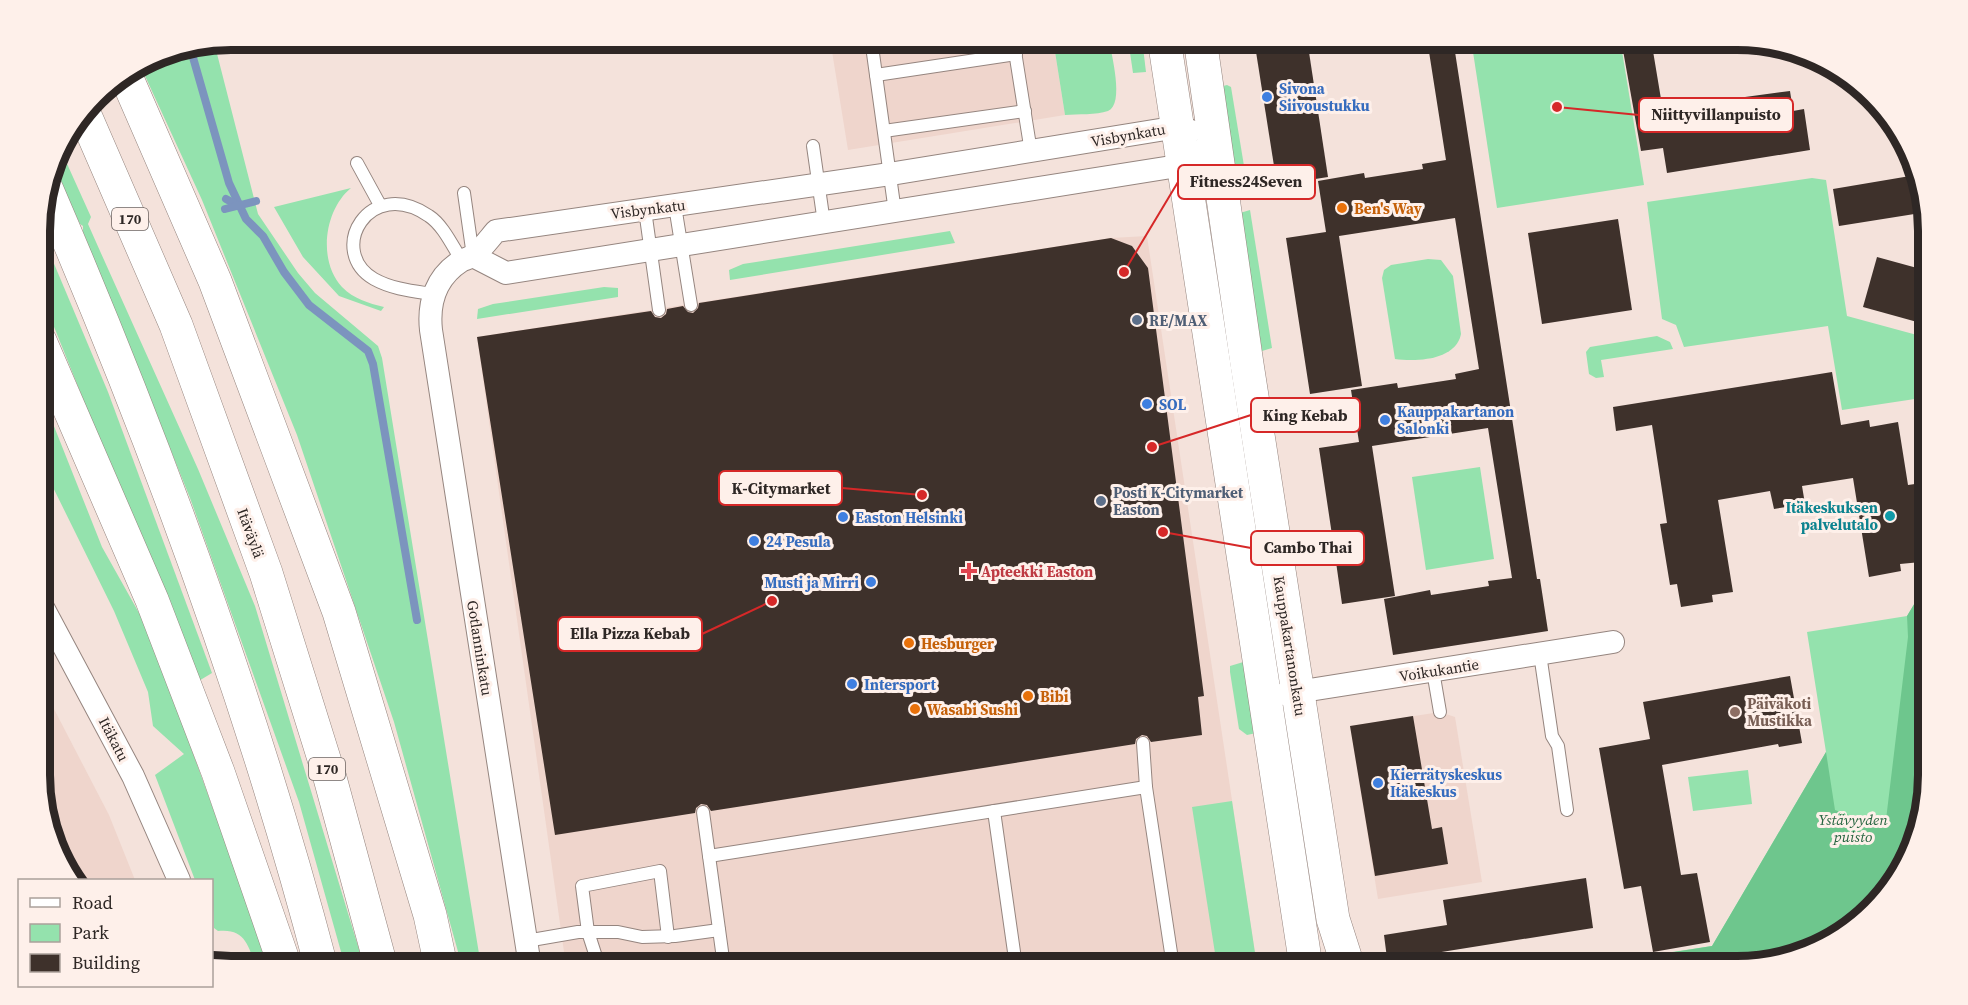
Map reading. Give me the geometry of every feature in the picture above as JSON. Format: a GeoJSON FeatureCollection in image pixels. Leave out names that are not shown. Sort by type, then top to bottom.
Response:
{"type":"FeatureCollection","features":[{"type":"Feature","properties":{"kind":"main road"},"geometry":{"type":"LineString","coordinates":[[1166,50],[1304,955]]}},
{"type":"Feature","properties":{"kind":"main road","name":"Kauppakartanonkatu"},"geometry":{"type":"LineString","coordinates":[[1202,50],[1333,920],[1344,955]]}},
{"type":"Feature","properties":{"kind":"main road"},"geometry":{"type":"LineString","coordinates":[[128,81],[215,280],[339,612],[430,915],[439,956]]}},
{"type":"Feature","properties":{"kind":"main road","name":"Itäväylä"},"geometry":{"type":"LineString","coordinates":[[87,120],[176,325],[266,573],[330,778],[378,956]]}},
{"type":"Feature","properties":{"kind":"main road"},"geometry":{"type":"LineString","coordinates":[[52,202],[113,344],[202,579],[242,696],[318,956]]}},
{"type":"Feature","properties":{"kind":"main road"},"geometry":{"type":"LineString","coordinates":[[50,364],[152,600],[218,772],[282,956]]}},
{"type":"Feature","properties":{"kind":"street","name":"Visbynkatu"},"geometry":{"type":"LineString","coordinates":[[432,294],[447,273],[467,259],[496,231],[819,185],[1178,127],[1215,139]]}},
{"type":"Feature","properties":{"kind":"street"},"geometry":{"type":"LineString","coordinates":[[467,259],[506,273],[895,212],[1184,165],[1215,139]]}},
{"type":"Feature","properties":{"kind":"street","name":"Gotlanninkatu"},"geometry":{"type":"LineString","coordinates":[[432,294],[429,314],[431,330],[528,956]]}},
{"type":"Feature","properties":{"kind":"street","name":"Itäkatu"},"geometry":{"type":"LineString","coordinates":[[50,621],[133,776],[179,879]]}},
{"type":"Feature","properties":{"kind":"street","name":"Voikukantie"},"geometry":{"type":"LineString","coordinates":[[1265,697],[1614,642]]}},
{"type":"Feature","properties":{"kind":"lane"},"geometry":{"type":"LineString","coordinates":[[872,50],[895,212]]}},
{"type":"Feature","properties":{"kind":"lane"},"geometry":{"type":"LineString","coordinates":[[1015,50],[1031,152]]}},
{"type":"Feature","properties":{"kind":"lane"},"geometry":{"type":"LineString","coordinates":[[876,75],[1016,54]]}},
{"type":"Feature","properties":{"kind":"lane"},"geometry":{"type":"LineString","coordinates":[[884,131],[1024,111]]}},
{"type":"Feature","properties":{"kind":"lane"},"geometry":{"type":"LineString","coordinates":[[813,146],[824,223]]}},
{"type":"Feature","properties":{"kind":"lane"},"geometry":{"type":"LineString","coordinates":[[357,162],[380,205]]}},
{"type":"Feature","properties":{"kind":"lane"},"geometry":{"type":"LineString","coordinates":[[464,193],[467,259]]}},
{"type":"Feature","properties":{"kind":"lane"},"geometry":{"type":"LineString","coordinates":[[432,294],[397,289],[372,278],[359,263],[354,246],[355,230],[364,216],[380,205],[393,202],[429,216],[467,259]]}},
{"type":"Feature","properties":{"kind":"lane"},"geometry":{"type":"LineString","coordinates":[[675,206],[691,305]]}},
{"type":"Feature","properties":{"kind":"lane"},"geometry":{"type":"LineString","coordinates":[[645,210],[659,310]]}},
{"type":"Feature","properties":{"kind":"lane"},"geometry":{"type":"LineString","coordinates":[[1540,654],[1552,736],[1558,746],[1567,810]]}},
{"type":"Feature","properties":{"kind":"lane"},"geometry":{"type":"LineString","coordinates":[[1433,671],[1440,712]]}},
{"type":"Feature","properties":{"kind":"lane"},"geometry":{"type":"LineString","coordinates":[[1143,743],[1146,787],[1171,955]]}},
{"type":"Feature","properties":{"kind":"lane"},"geometry":{"type":"LineString","coordinates":[[709,856],[1146,787]]}},
{"type":"Feature","properties":{"kind":"lane"},"geometry":{"type":"LineString","coordinates":[[994,811],[1015,955]]}},
{"type":"Feature","properties":{"kind":"lane"},"geometry":{"type":"LineString","coordinates":[[703,812],[723,956]]}},
{"type":"Feature","properties":{"kind":"lane"},"geometry":{"type":"LineString","coordinates":[[596,956],[588,932],[582,886],[660,871],[668,937]]}},
{"type":"Feature","properties":{"kind":"lane"},"geometry":{"type":"LineString","coordinates":[[526,941],[588,932],[618,932],[642,937],[668,937],[719,930]]}},
{"type":"Feature","properties":{"kind":"shaded area"},"geometry":{"type":"Polygon","coordinates":[[[832,50],[1055,50],[1065,115],[848,150],[832,50]]]}},
{"type":"Feature","properties":{"kind":"shaded area","name":"Easton Helsinki"},"geometry":{"type":"Polygon","coordinates":[[[1147,236],[1255,955],[565,956],[477,337],[1111,238],[1147,236]]]}},
{"type":"Feature","properties":{"kind":"shaded area"},"geometry":{"type":"Polygon","coordinates":[[[50,701],[109,815],[135,879],[83,879],[68,854],[53,810],[50,774],[50,701]]]}},
{"type":"Feature","properties":{"kind":"shaded area"},"geometry":{"type":"Polygon","coordinates":[[[1440,712],[1455,717],[1482,882],[1378,899],[1350,726],[1440,712]]]}},
{"type":"Feature","properties":{"kind":"green space"},"geometry":{"type":"Polygon","coordinates":[[[216,50],[258,214],[298,273],[315,293],[378,346],[382,358],[479,956],[459,956],[394,722],[297,435],[202,200],[143,72],[161,63],[184,56],[216,50]]]}},
{"type":"Feature","properties":{"kind":"green space"},"geometry":{"type":"Polygon","coordinates":[[[1055,50],[1111,50],[1116,89],[1113,107],[1108,111],[1093,114],[1065,115],[1055,50]]]}},
{"type":"Feature","properties":{"kind":"green space"},"geometry":{"type":"Polygon","coordinates":[[[1130,50],[1143,50],[1146,72],[1133,73],[1130,50]]]}},
{"type":"Feature","properties":{"kind":"green space"},"geometry":{"type":"Polygon","coordinates":[[[1473,50],[1622,50],[1644,185],[1497,208],[1473,50]]]}},
{"type":"Feature","properties":{"kind":"green space"},"geometry":{"type":"Polygon","coordinates":[[[1227,85],[1231,87],[1246,178],[1245,186],[1237,193],[1219,87],[1227,85]]]}},
{"type":"Feature","properties":{"kind":"green space"},"geometry":{"type":"Polygon","coordinates":[[[64,158],[91,217],[88,224],[198,469],[255,606],[361,956],[342,956],[299,802],[190,498],[83,232],[83,226],[58,178],[64,158]]]}},
{"type":"Feature","properties":{"kind":"green space"},"geometry":{"type":"Polygon","coordinates":[[[1812,178],[1826,180],[1847,316],[1918,335],[1918,399],[1842,410],[1828,326],[1684,347],[1676,325],[1662,319],[1647,202],[1812,178]]]}},
{"type":"Feature","properties":{"kind":"green space"},"geometry":{"type":"Polygon","coordinates":[[[351,188],[342,197],[330,221],[327,235],[329,263],[342,287],[356,298],[384,307],[381,311],[339,296],[303,257],[274,207],[351,188]]]}},
{"type":"Feature","properties":{"kind":"green space"},"geometry":{"type":"Polygon","coordinates":[[[1250,210],[1272,348],[1262,351],[1240,213],[1250,210]]]}},
{"type":"Feature","properties":{"kind":"green space"},"geometry":{"type":"Polygon","coordinates":[[[950,231],[955,243],[730,280],[729,270],[743,264],[950,231]]]}},
{"type":"Feature","properties":{"kind":"green space"},"geometry":{"type":"Polygon","coordinates":[[[50,254],[108,392],[212,673],[197,682],[50,317],[50,254]]]}},
{"type":"Feature","properties":{"kind":"green space"},"geometry":{"type":"Polygon","coordinates":[[[1428,259],[1441,260],[1453,276],[1461,334],[1458,343],[1444,354],[1424,359],[1395,359],[1382,278],[1384,270],[1391,265],[1428,259]]]}},
{"type":"Feature","properties":{"kind":"green space"},"geometry":{"type":"Polygon","coordinates":[[[604,287],[618,288],[618,297],[477,319],[478,309],[493,304],[604,287]]]}},
{"type":"Feature","properties":{"kind":"green space"},"geometry":{"type":"Polygon","coordinates":[[[1657,336],[1670,342],[1673,349],[1601,360],[1604,377],[1596,378],[1589,374],[1586,352],[1590,347],[1657,336]]]}},
{"type":"Feature","properties":{"kind":"green space"},"geometry":{"type":"Polygon","coordinates":[[[50,416],[102,547],[148,629],[266,956],[252,956],[248,945],[240,935],[234,932],[218,931],[214,928],[213,879],[195,879],[155,775],[184,754],[153,726],[148,692],[114,611],[50,481],[50,416]]]}},
{"type":"Feature","properties":{"kind":"green space"},"geometry":{"type":"Polygon","coordinates":[[[1480,467],[1494,559],[1426,570],[1412,477],[1480,467]]]}},
{"type":"Feature","properties":{"kind":"green space","name":"Ystävyyden puisto"},"geometry":{"type":"Polygon","coordinates":[[[1918,598],[1917,798],[1905,844],[1888,875],[1874,894],[1838,925],[1796,946],[1749,955],[1652,955],[1712,946],[1826,752],[1807,632],[1907,616],[1918,598]]]}},
{"type":"Feature","properties":{"kind":"green space"},"geometry":{"type":"Polygon","coordinates":[[[1918,598],[1917,798],[1905,844],[1888,875],[1874,894],[1838,925],[1796,946],[1749,955],[1655,955],[1712,946],[1826,752],[1835,810],[1885,828],[1908,637],[1907,616],[1918,598]]]}},
{"type":"Feature","properties":{"kind":"green space"},"geometry":{"type":"Polygon","coordinates":[[[1250,660],[1261,732],[1247,735],[1239,729],[1230,666],[1250,660]]]}},
{"type":"Feature","properties":{"kind":"green space"},"geometry":{"type":"Polygon","coordinates":[[[1748,770],[1752,804],[1693,811],[1688,777],[1748,770]]]}},
{"type":"Feature","properties":{"kind":"green space"},"geometry":{"type":"Polygon","coordinates":[[[1232,801],[1255,955],[1215,955],[1192,807],[1232,801]]]}},
{"type":"Feature","properties":{"kind":"building"},"geometry":{"type":"Polygon","coordinates":[[[1256,50],[1309,50],[1328,177],[1277,185],[1256,50]]]}},
{"type":"Feature","properties":{"kind":"building"},"geometry":{"type":"Polygon","coordinates":[[[1429,50],[1455,50],[1537,579],[1540,579],[1548,631],[1393,655],[1384,599],[1430,590],[1431,595],[1489,586],[1488,581],[1512,578],[1488,428],[1372,446],[1395,596],[1342,604],[1319,448],[1359,442],[1351,390],[1397,383],[1398,388],[1456,379],[1455,374],[1479,369],[1455,218],[1339,236],[1362,386],[1310,394],[1286,238],[1326,232],[1318,181],[1364,173],[1365,178],[1423,169],[1422,164],[1446,160],[1429,50]]]}},
{"type":"Feature","properties":{"kind":"building"},"geometry":{"type":"Polygon","coordinates":[[[1623,50],[1653,50],[1663,111],[1689,106],[1690,112],[1747,103],[1745,97],[1790,91],[1793,111],[1804,109],[1810,150],[1667,173],[1663,148],[1641,151],[1623,50]]]}},
{"type":"Feature","properties":{"kind":"building"},"geometry":{"type":"Polygon","coordinates":[[[1910,176],[1917,214],[1839,226],[1833,189],[1910,176]]]}},
{"type":"Feature","properties":{"kind":"building"},"geometry":{"type":"Polygon","coordinates":[[[1618,219],[1632,310],[1542,324],[1528,233],[1618,219]]]}},
{"type":"Feature","properties":{"kind":"building","name":"Easton Helsinki"},"geometry":{"type":"Polygon","coordinates":[[[1111,238],[1132,246],[1148,268],[1204,696],[1198,697],[1202,735],[1151,742],[1147,736],[1142,735],[1136,739],[1135,744],[711,811],[707,805],[701,804],[696,808],[695,813],[555,835],[477,337],[651,311],[655,317],[661,318],[666,314],[667,309],[683,306],[688,312],[693,313],[699,303],[1111,238]]]}},
{"type":"Feature","properties":{"kind":"building"},"geometry":{"type":"Polygon","coordinates":[[[1877,257],[1918,268],[1918,322],[1863,307],[1877,257]]]}},
{"type":"Feature","properties":{"kind":"building","name":"Itäkeskuksen palvelutalo"},"geometry":{"type":"Polygon","coordinates":[[[1832,372],[1841,425],[1869,420],[1870,427],[1898,422],[1908,485],[1915,484],[1918,502],[1918,562],[1900,564],[1901,571],[1869,577],[1853,478],[1802,486],[1805,504],[1774,509],[1770,491],[1718,500],[1733,592],[1712,595],[1713,602],[1681,607],[1677,584],[1670,585],[1660,524],[1667,523],[1652,425],[1616,431],[1613,407],[1832,372]]]}},
{"type":"Feature","properties":{"kind":"building"},"geometry":{"type":"Polygon","coordinates":[[[1790,676],[1802,743],[1779,747],[1778,744],[1662,765],[1681,875],[1697,873],[1710,942],[1653,952],[1641,886],[1624,889],[1599,748],[1650,739],[1643,702],[1790,676]]]}},
{"type":"Feature","properties":{"kind":"building"},"geometry":{"type":"Polygon","coordinates":[[[1413,716],[1432,829],[1442,827],[1448,864],[1375,876],[1350,726],[1413,716]]]}},
{"type":"Feature","properties":{"kind":"building"},"geometry":{"type":"Polygon","coordinates":[[[1586,878],[1593,928],[1429,955],[1387,955],[1384,935],[1447,925],[1443,900],[1586,878]]]}},
{"type":"Feature","properties":{"kind":"waterway"},"geometry":{"type":"LineString","coordinates":[[192,54],[229,183],[246,219],[263,236],[284,272],[309,305],[368,351],[373,364],[417,620]]}},
{"type":"Feature","properties":{"kind":"waterway"},"geometry":{"type":"LineString","coordinates":[[226,199],[239,206]]}},
{"type":"Feature","properties":{"kind":"waterway"},"geometry":{"type":"LineString","coordinates":[[225,209],[256,201]]}},
{"type":"Feature","properties":{"kind":"place","name":"Sivona Siivoustukku"},"geometry":{"type":"Point","coordinates":[1267,97]}},
{"type":"Feature","properties":{"kind":"place","name":"Niittyvillanpuisto"},"geometry":{"type":"Point","coordinates":[1557,107]}},
{"type":"Feature","properties":{"kind":"place","name":"Ben's Way"},"geometry":{"type":"Point","coordinates":[1342,208]}},
{"type":"Feature","properties":{"kind":"place","name":"Fitness24Seven"},"geometry":{"type":"Point","coordinates":[1124,272]}},
{"type":"Feature","properties":{"kind":"place","name":"RE/MAX"},"geometry":{"type":"Point","coordinates":[1137,320]}},
{"type":"Feature","properties":{"kind":"place","name":"SOL"},"geometry":{"type":"Point","coordinates":[1147,404]}},
{"type":"Feature","properties":{"kind":"place","name":"Kauppakartanon Salonki"},"geometry":{"type":"Point","coordinates":[1385,420]}},
{"type":"Feature","properties":{"kind":"place","name":"King Kebab"},"geometry":{"type":"Point","coordinates":[1152,447]}},
{"type":"Feature","properties":{"kind":"place","name":"K-Citymarket"},"geometry":{"type":"Point","coordinates":[922,495]}},
{"type":"Feature","properties":{"kind":"place","name":"Posti K-Citymarket Easton"},"geometry":{"type":"Point","coordinates":[1101,501]}},
{"type":"Feature","properties":{"kind":"place","name":"Itäkeskuksen palvelutalo"},"geometry":{"type":"Point","coordinates":[1890,516]}},
{"type":"Feature","properties":{"kind":"place","name":"Easton Helsinki"},"geometry":{"type":"Point","coordinates":[843,517]}},
{"type":"Feature","properties":{"kind":"place","name":"Cambo Thai"},"geometry":{"type":"Point","coordinates":[1163,532]}},
{"type":"Feature","properties":{"kind":"place","name":"24 Pesula"},"geometry":{"type":"Point","coordinates":[754,541]}},
{"type":"Feature","properties":{"kind":"place","name":"Apteekki Easton"},"geometry":{"type":"Point","coordinates":[969,571]}},
{"type":"Feature","properties":{"kind":"place","name":"Musti ja Mirri"},"geometry":{"type":"Point","coordinates":[871,582]}},
{"type":"Feature","properties":{"kind":"place","name":"Ella Pizza Kebab"},"geometry":{"type":"Point","coordinates":[772,601]}},
{"type":"Feature","properties":{"kind":"place","name":"Hesburger"},"geometry":{"type":"Point","coordinates":[909,643]}},
{"type":"Feature","properties":{"kind":"place","name":"Intersport"},"geometry":{"type":"Point","coordinates":[852,684]}},
{"type":"Feature","properties":{"kind":"place","name":"Bibi"},"geometry":{"type":"Point","coordinates":[1028,696]}},
{"type":"Feature","properties":{"kind":"place","name":"Wasabi Sushi"},"geometry":{"type":"Point","coordinates":[915,709]}},
{"type":"Feature","properties":{"kind":"place","name":"Päiväkoti Mustikka"},"geometry":{"type":"Point","coordinates":[1735,712]}},
{"type":"Feature","properties":{"kind":"place","name":"Kierrätyskeskus Itäkeskus"},"geometry":{"type":"Point","coordinates":[1378,783]}}]}
